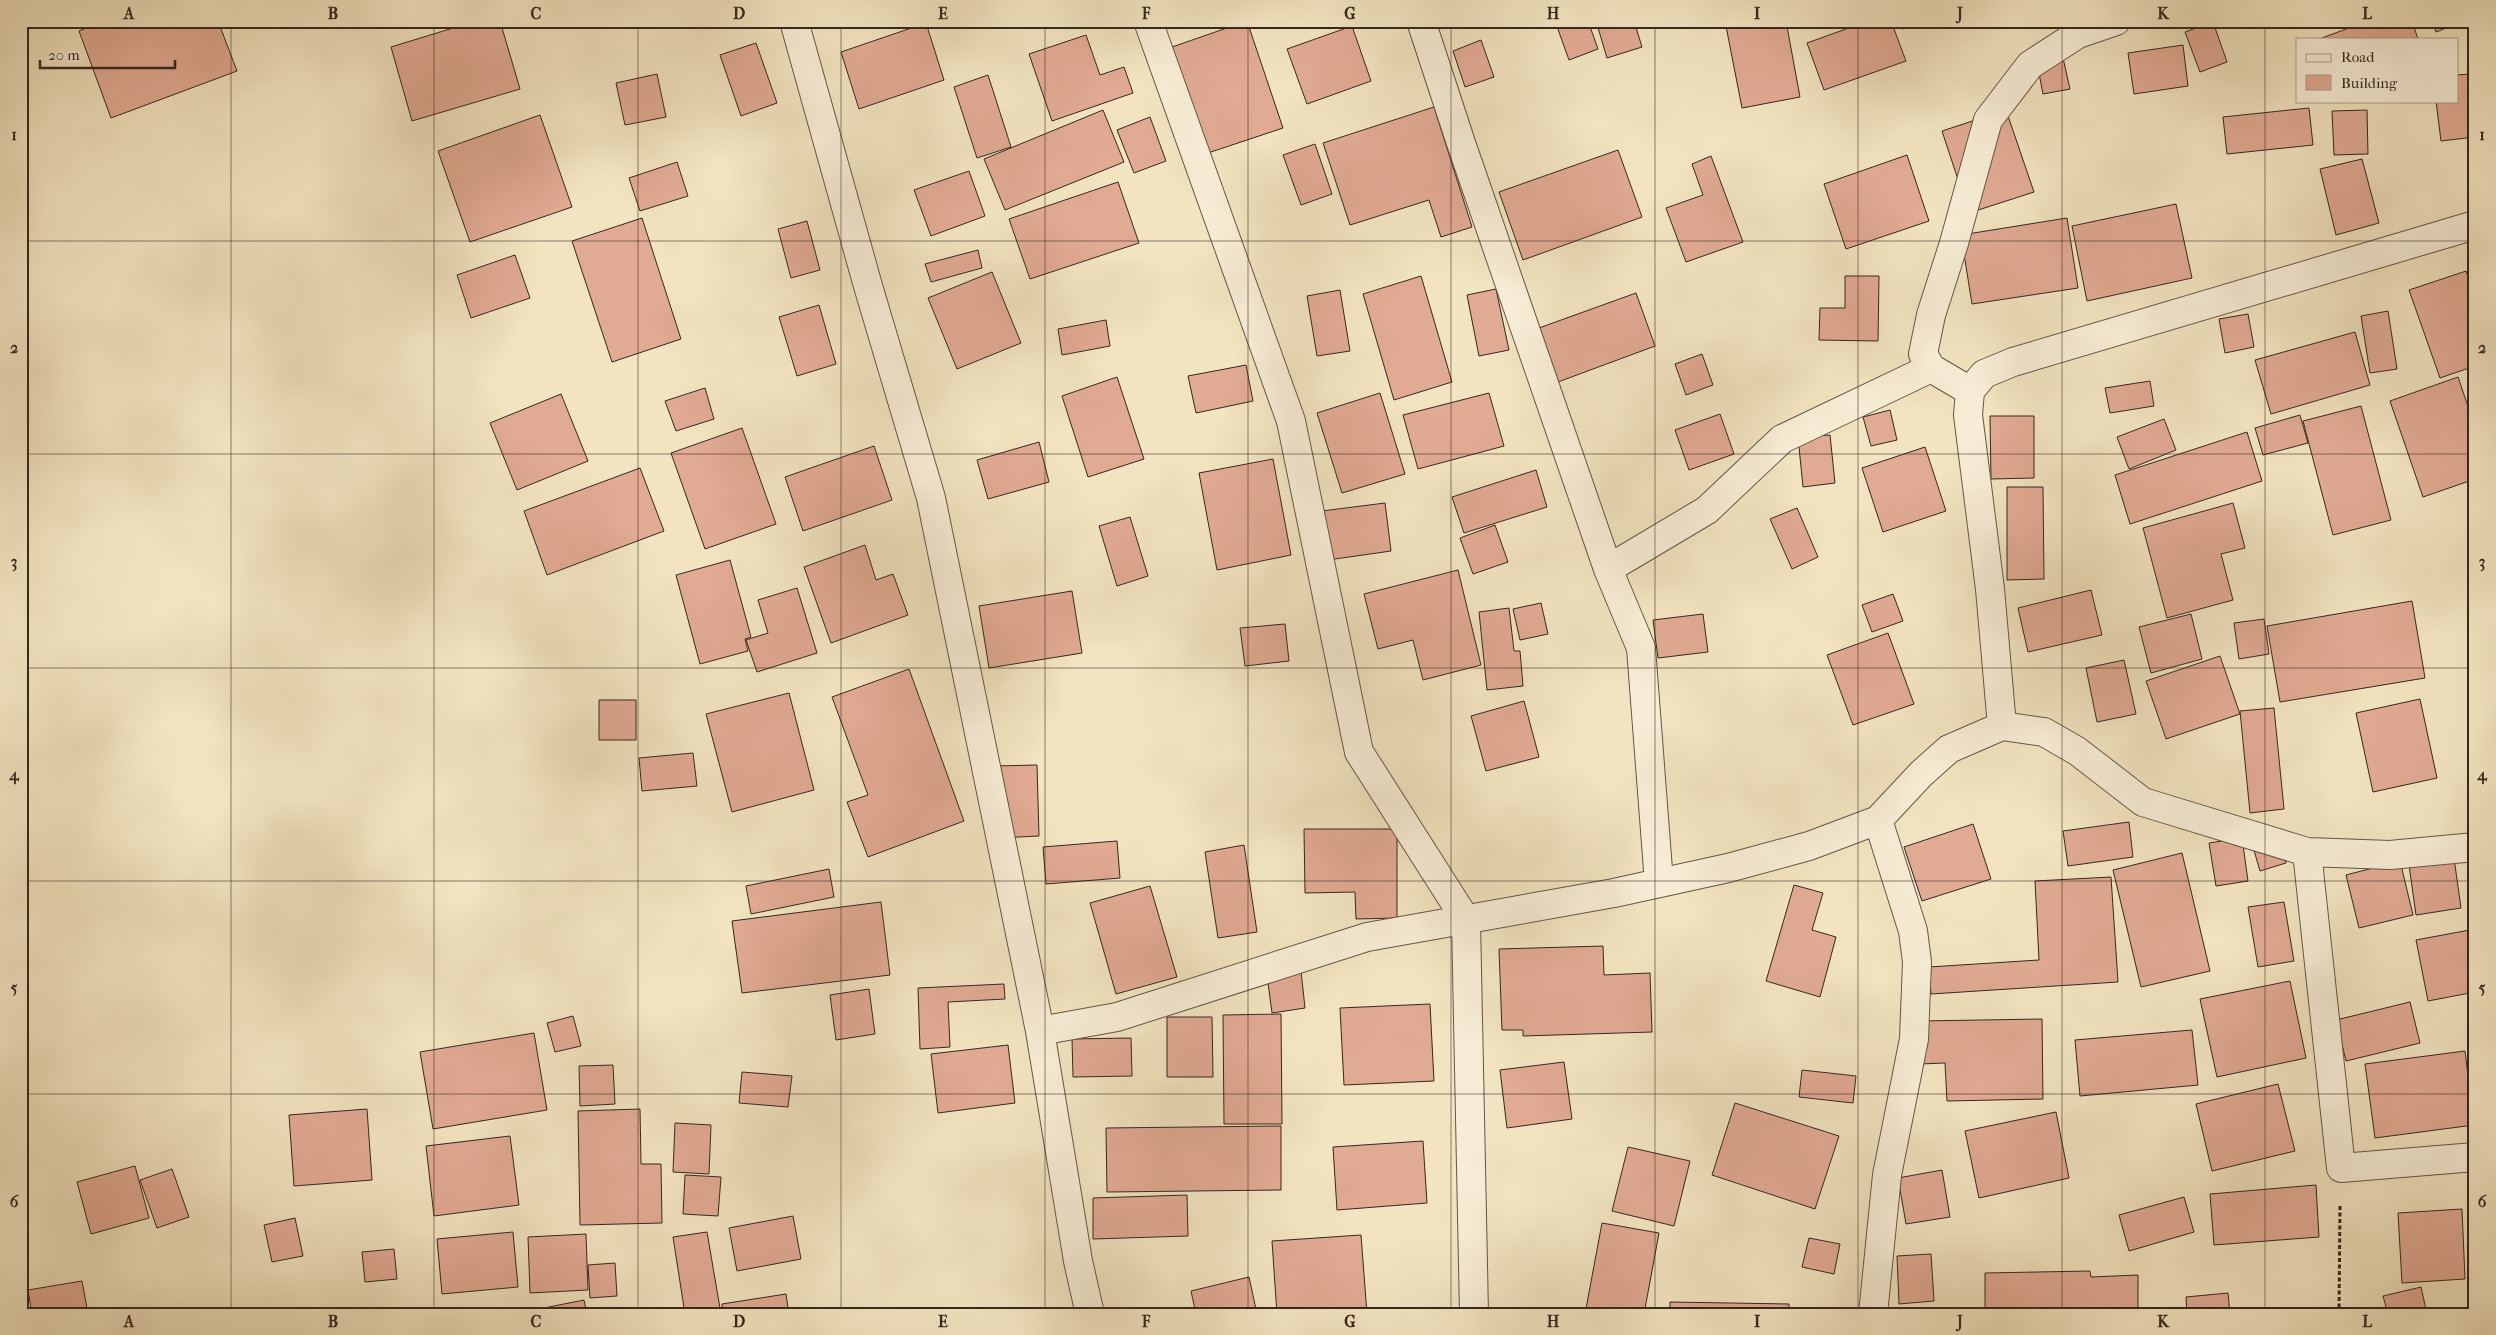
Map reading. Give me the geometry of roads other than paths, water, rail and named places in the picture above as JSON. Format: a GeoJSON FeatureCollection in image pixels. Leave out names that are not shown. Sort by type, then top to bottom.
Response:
{"type":"FeatureCollection","features":[{"type":"Feature","properties":{"kind":"street"},"geometry":{"type":"LineString","coordinates":[[794,21],[868,286],[931,498],[1040,1031],[1078,1261],[1090,1314]]}},
{"type":"Feature","properties":{"kind":"street"},"geometry":{"type":"LineString","coordinates":[[1148,21],[1291,422],[1359,752],[1466,920],[1474,1314]]}},
{"type":"Feature","properties":{"kind":"street"},"geometry":{"type":"LineString","coordinates":[[1421,21],[1461,144],[1608,569],[1641,648],[1660,883]]}},
{"type":"Feature","properties":{"kind":"street"},"geometry":{"type":"LineString","coordinates":[[1970,391],[1931,368],[1923,354],[1924,339],[1954,243],[1988,120],[2030,65],[2078,34],[2116,21]]}},
{"type":"Feature","properties":{"kind":"street"},"geometry":{"type":"LineString","coordinates":[[2002,726],[1990,589],[1968,415],[1970,391],[1984,374],[2013,362],[2475,226]]}},
{"type":"Feature","properties":{"kind":"street"},"geometry":{"type":"LineString","coordinates":[[1608,569],[1707,510],[1782,439],[1931,368]]}},
{"type":"Feature","properties":{"kind":"street"},"geometry":{"type":"LineString","coordinates":[[1040,1031],[1117,1017],[1367,936],[1466,920],[1660,883],[1809,846],[1878,820],[1921,774],[1949,749],[2002,726],[2044,732],[2077,751],[2143,802],[2308,852],[2390,855],[2475,847]]}},
{"type":"Feature","properties":{"kind":"street"},"geometry":{"type":"LineString","coordinates":[[1873,1314],[1888,1175],[1914,1039],[1917,962],[1912,931],[1878,820]]}},
{"type":"Feature","properties":{"kind":"street"},"geometry":{"type":"LineString","coordinates":[[2308,852],[2341,1168],[2475,1157]]}}]}
